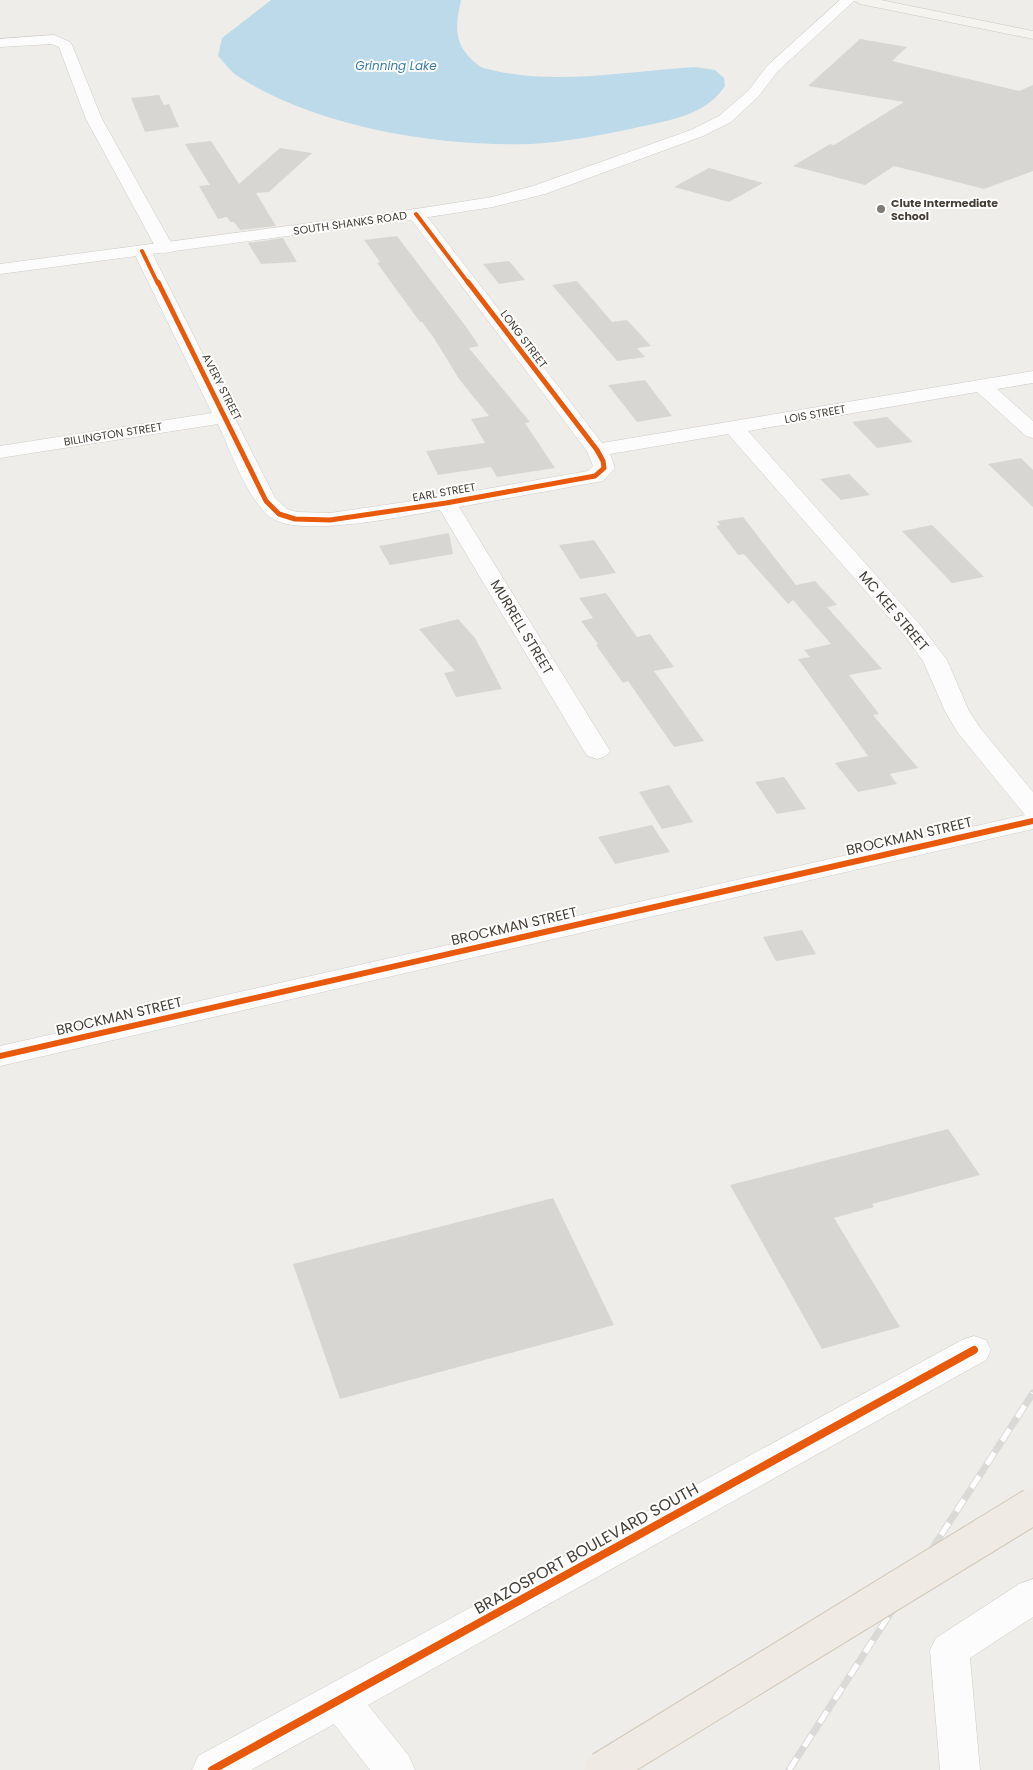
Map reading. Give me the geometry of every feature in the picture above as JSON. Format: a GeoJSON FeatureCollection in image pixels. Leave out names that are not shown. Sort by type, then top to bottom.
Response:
{"type":"FeatureCollection","features":[{"type":"Feature","properties":{"kind":"main road"},"geometry":{"type":"LineString","coordinates":[[860,0],[1033,35]]}},
{"type":"Feature","properties":{"kind":"main road"},"geometry":{"type":"LineString","coordinates":[[602,1770],[1033,1506]]}},
{"type":"Feature","properties":{"kind":"street","name":"SOUTH SHANKS ROAD"},"geometry":{"type":"LineString","coordinates":[[0,269],[416,214],[515,198],[697,133],[725,119],[753,94],[773,68],[848,0]]}},
{"type":"Feature","properties":{"kind":"street"},"geometry":{"type":"LineString","coordinates":[[0,43],[54,39],[65,45],[94,119],[165,248]]}},
{"type":"Feature","properties":{"kind":"street","name":"LONG STREET"},"geometry":{"type":"LineString","coordinates":[[416,214],[597,450]]}},
{"type":"Feature","properties":{"kind":"street","name":"AVERY STREET"},"geometry":{"type":"LineString","coordinates":[[142,251],[266,501],[279,514],[295,519]]}},
{"type":"Feature","properties":{"kind":"street","name":"LOIS STREET"},"geometry":{"type":"LineString","coordinates":[[597,450],[1033,377]]}},
{"type":"Feature","properties":{"kind":"street"},"geometry":{"type":"LineString","coordinates":[[982,386],[1033,432]]}},
{"type":"Feature","properties":{"kind":"street","name":"BILLINGTON STREET"},"geometry":{"type":"LineString","coordinates":[[0,452],[226,417]]}},
{"type":"Feature","properties":{"kind":"street","name":"MC KEE STREET"},"geometry":{"type":"LineString","coordinates":[[734,428],[913,632],[935,660],[957,711],[971,733],[1033,809]]}},
{"type":"Feature","properties":{"kind":"street","name":"EARL STREET"},"geometry":{"type":"LineString","coordinates":[[295,519],[330,520],[446,503],[594,476],[604,468],[603,461],[597,450]]}},
{"type":"Feature","properties":{"kind":"street","name":"MURRELL STREET"},"geometry":{"type":"LineString","coordinates":[[446,503],[597,751]]}},
{"type":"Feature","properties":{"kind":"street","name":"BROCKMAN STREET"},"geometry":{"type":"LineString","coordinates":[[0,1056],[1033,821]]}},
{"type":"Feature","properties":{"kind":"street","name":"BRAZOSPORT BOULEVARD SOUTH"},"geometry":{"type":"LineString","coordinates":[[212,1770],[974,1350]]}},
{"type":"Feature","properties":{"kind":"street"},"geometry":{"type":"LineString","coordinates":[[960,1770],[950,1650],[1033,1596]]}},
{"type":"Feature","properties":{"kind":"street"},"geometry":{"type":"LineString","coordinates":[[339,1700],[395,1770]]}},
{"type":"Feature","properties":{"kind":"water","name":"Grinning Lake"},"geometry":{"type":"Polygon","coordinates":[[[271,0],[461,0],[457,28],[460,43],[470,58],[484,68],[520,75],[570,77],[695,67],[715,70],[724,78],[725,86],[708,104],[687,115],[612,133],[558,142],[495,144],[457,142],[378,130],[302,108],[267,93],[236,75],[218,56],[222,38],[271,0]]]}},
{"type":"Feature","properties":{"kind":"building"},"geometry":{"type":"Polygon","coordinates":[[[860,39],[907,47],[892,61],[1019,91],[1033,85],[1033,171],[984,189],[894,166],[865,185],[793,166],[830,144],[834,145],[904,102],[808,86],[860,39]]]}},
{"type":"Feature","properties":{"kind":"building"},"geometry":{"type":"Polygon","coordinates":[[[159,95],[164,105],[169,104],[179,127],[145,132],[131,98],[159,95]]]}},
{"type":"Feature","properties":{"kind":"building"},"geometry":{"type":"Polygon","coordinates":[[[211,141],[239,184],[280,148],[312,153],[269,192],[256,193],[276,226],[240,230],[227,217],[218,219],[199,186],[210,185],[185,144],[211,141]]]}},
{"type":"Feature","properties":{"kind":"building"},"geometry":{"type":"Polygon","coordinates":[[[709,168],[763,183],[729,202],[674,187],[709,168]]]}},
{"type":"Feature","properties":{"kind":"building"},"geometry":{"type":"Polygon","coordinates":[[[397,236],[467,328],[479,346],[469,348],[530,422],[525,423],[555,468],[497,477],[491,467],[438,475],[426,451],[485,443],[471,419],[489,416],[459,379],[434,338],[377,263],[380,262],[364,240],[397,236]]]}},
{"type":"Feature","properties":{"kind":"building"},"geometry":{"type":"Polygon","coordinates":[[[283,238],[297,262],[261,264],[248,243],[283,238]]]}},
{"type":"Feature","properties":{"kind":"building"},"geometry":{"type":"Polygon","coordinates":[[[509,261],[525,280],[499,284],[483,264],[509,261]]]}},
{"type":"Feature","properties":{"kind":"building"},"geometry":{"type":"Polygon","coordinates":[[[577,281],[612,322],[627,320],[651,346],[637,348],[645,357],[617,361],[552,285],[577,281]]]}},
{"type":"Feature","properties":{"kind":"building"},"geometry":{"type":"Polygon","coordinates":[[[645,380],[672,416],[637,422],[608,385],[645,380]]]}},
{"type":"Feature","properties":{"kind":"building"},"geometry":{"type":"Polygon","coordinates":[[[887,417],[913,442],[877,448],[852,422],[887,417]]]}},
{"type":"Feature","properties":{"kind":"building"},"geometry":{"type":"Polygon","coordinates":[[[1021,458],[1033,470],[1033,507],[988,464],[1021,458]]]}},
{"type":"Feature","properties":{"kind":"building"},"geometry":{"type":"Polygon","coordinates":[[[849,474],[870,495],[841,500],[820,479],[849,474]]]}},
{"type":"Feature","properties":{"kind":"building"},"geometry":{"type":"Polygon","coordinates":[[[743,517],[796,585],[815,581],[837,605],[827,607],[882,669],[849,675],[879,714],[873,715],[918,768],[890,774],[897,784],[858,792],[835,763],[868,756],[798,659],[810,657],[804,650],[831,644],[793,600],[788,604],[744,554],[738,555],[716,526],[720,525],[717,521],[743,517]]]}},
{"type":"Feature","properties":{"kind":"building"},"geometry":{"type":"Polygon","coordinates":[[[932,525],[984,577],[952,583],[902,531],[932,525]]]}},
{"type":"Feature","properties":{"kind":"building"},"geometry":{"type":"Polygon","coordinates":[[[449,533],[453,554],[390,565],[379,546],[449,533]]]}},
{"type":"Feature","properties":{"kind":"building"},"geometry":{"type":"Polygon","coordinates":[[[594,540],[616,573],[580,579],[559,545],[594,540]]]}},
{"type":"Feature","properties":{"kind":"building"},"geometry":{"type":"Polygon","coordinates":[[[606,593],[637,637],[650,634],[674,667],[654,671],[704,741],[674,747],[628,681],[623,683],[596,645],[598,644],[581,621],[593,618],[579,598],[606,593]]]}},
{"type":"Feature","properties":{"kind":"building"},"geometry":{"type":"Polygon","coordinates":[[[458,619],[475,638],[502,689],[456,697],[444,673],[455,671],[419,629],[458,619]]]}},
{"type":"Feature","properties":{"kind":"building"},"geometry":{"type":"Polygon","coordinates":[[[784,777],[806,809],[777,814],[755,782],[784,777]]]}},
{"type":"Feature","properties":{"kind":"building"},"geometry":{"type":"Polygon","coordinates":[[[669,785],[693,822],[662,829],[639,792],[669,785]]]}},
{"type":"Feature","properties":{"kind":"building"},"geometry":{"type":"Polygon","coordinates":[[[652,825],[670,852],[615,864],[598,837],[652,825]]]}},
{"type":"Feature","properties":{"kind":"building"},"geometry":{"type":"Polygon","coordinates":[[[802,930],[816,954],[776,961],[763,937],[802,930]]]}},
{"type":"Feature","properties":{"kind":"building"},"geometry":{"type":"Polygon","coordinates":[[[948,1129],[980,1175],[872,1204],[874,1207],[834,1218],[900,1327],[822,1349],[730,1185],[948,1129]]]}},
{"type":"Feature","properties":{"kind":"building"},"geometry":{"type":"Polygon","coordinates":[[[553,1198],[614,1325],[340,1399],[293,1264],[553,1198]]]}},
{"type":"Feature","properties":{"kind":"railway"},"geometry":{"type":"LineString","coordinates":[[789,1770],[1033,1393]]}},
{"type":"Feature","properties":{"kind":"cycle path"},"geometry":{"type":"LineString","coordinates":[[142,251],[266,501],[279,514],[295,519],[330,520],[446,503],[595,476],[604,468],[603,461],[597,450],[416,214]]}},
{"type":"Feature","properties":{"kind":"cycle path"},"geometry":{"type":"LineString","coordinates":[[0,1056],[1033,821]]}},
{"type":"Feature","properties":{"kind":"cycle path"},"geometry":{"type":"LineString","coordinates":[[212,1770],[974,1350]]}},
{"type":"Feature","properties":{"kind":"place","name":"Clute Intermediate School"},"geometry":{"type":"Point","coordinates":[881,209]}}]}
